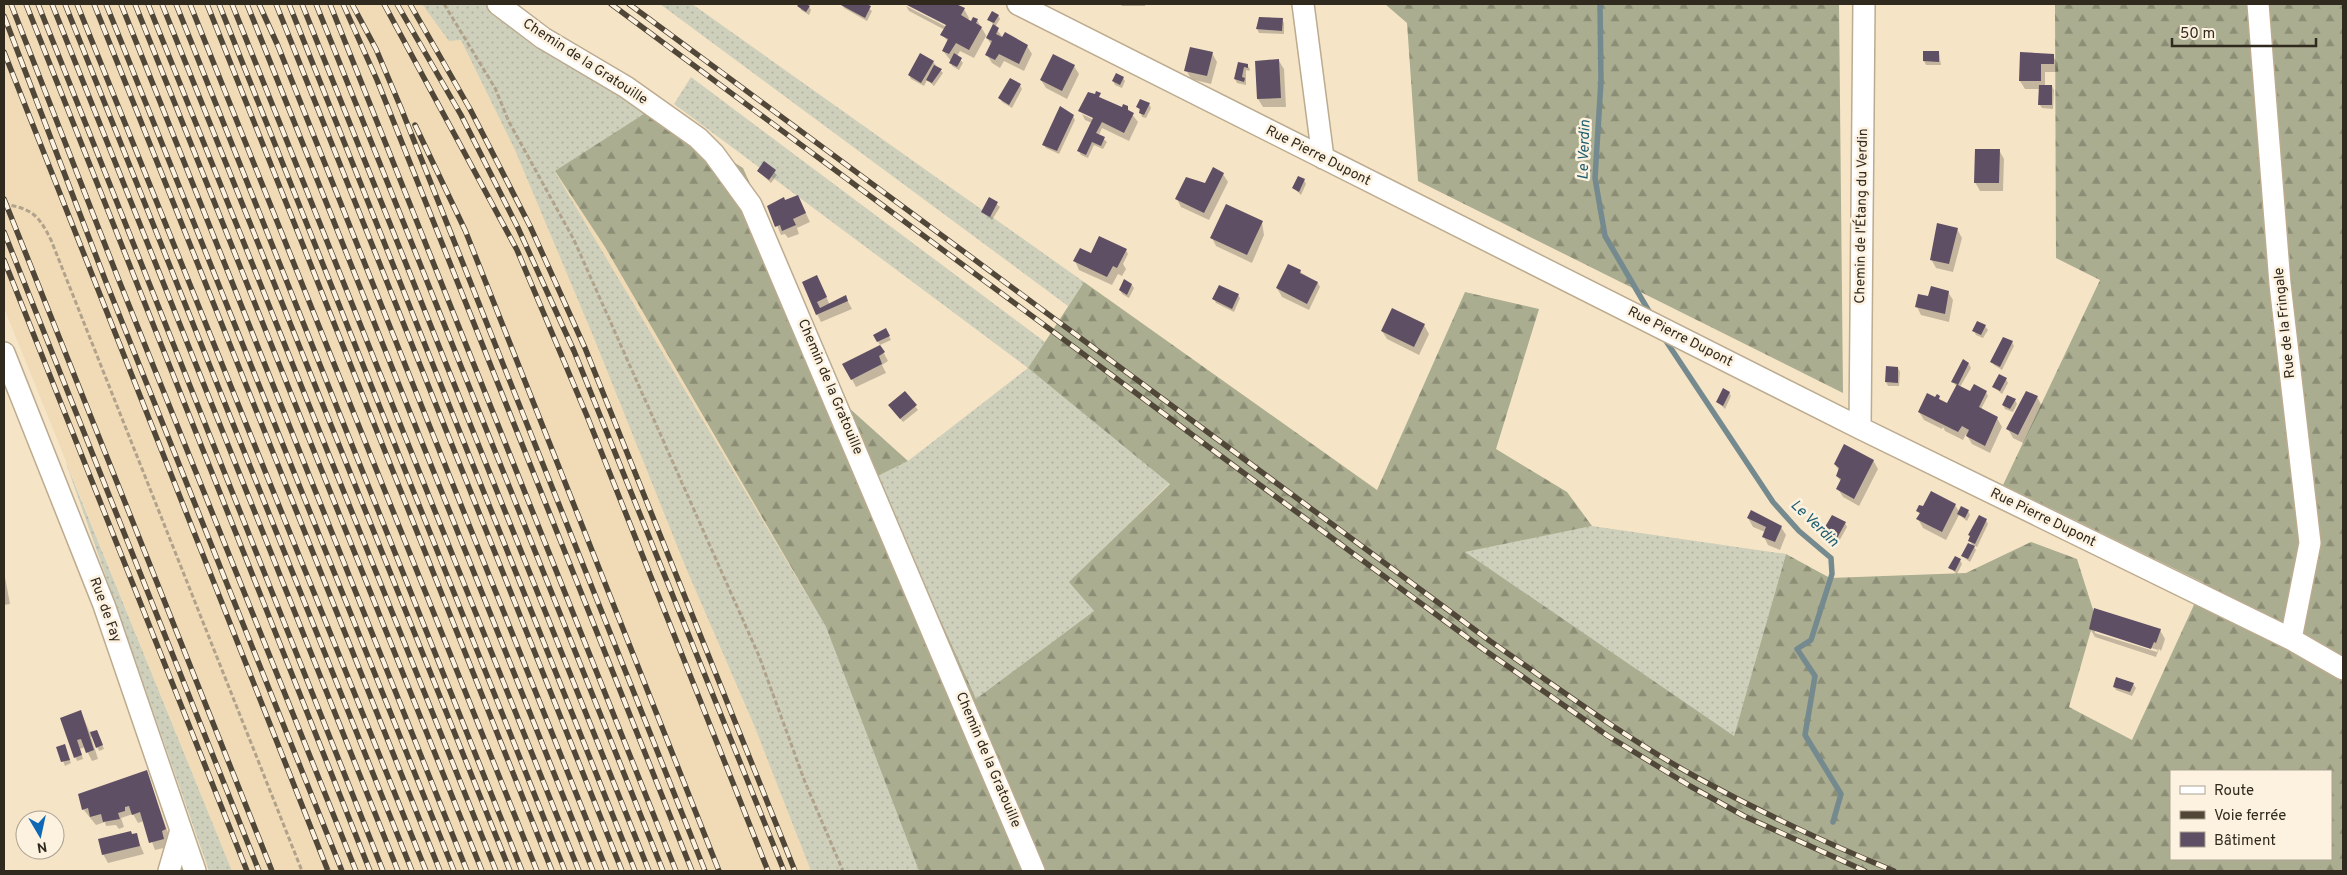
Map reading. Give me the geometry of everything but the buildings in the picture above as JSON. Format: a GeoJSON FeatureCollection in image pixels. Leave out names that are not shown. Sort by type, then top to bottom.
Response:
{"type":"FeatureCollection","features":[{"type":"Feature","properties":{"kind":"street","name":"Chemin de la Gratouille"},"geometry":{"type":"LineString","coordinates":[[498,4],[543,38],[626,87],[698,138],[714,154],[751,205],[1034,871]]}},
{"type":"Feature","properties":{"kind":"street","name":"Rue Pierre Dupont"},"geometry":{"type":"LineString","coordinates":[[1019,4],[1860,428],[2291,639],[2343,669]]}},
{"type":"Feature","properties":{"kind":"street"},"geometry":{"type":"LineString","coordinates":[[1303,4],[1323,158]]}},
{"type":"Feature","properties":{"kind":"street","name":"Chemin de l'Étang du Verdin"},"geometry":{"type":"LineString","coordinates":[[1860,428],[1864,4]]}},
{"type":"Feature","properties":{"kind":"street","name":"Rue de la Fringale"},"geometry":{"type":"LineString","coordinates":[[2258,4],[2280,284],[2310,543],[2291,639]]}},
{"type":"Feature","properties":{"kind":"street","name":"Rue de Fay"},"geometry":{"type":"LineString","coordinates":[[4,353],[91,571],[195,871]]}},
{"type":"Feature","properties":{"kind":"street"},"geometry":{"type":"LineString","coordinates":[[169,871],[181,830]]}},
{"type":"Feature","properties":{"kind":"path"},"geometry":{"type":"LineString","coordinates":[[444,4],[495,88],[509,122],[574,240],[759,656],[806,782],[844,871]]}},
{"type":"Feature","properties":{"kind":"path"},"geometry":{"type":"LineString","coordinates":[[4,204],[30,211],[43,224],[51,240],[302,871]]}},
{"type":"Feature","properties":{"kind":"shaded area"},"geometry":{"type":"Polygon","coordinates":[[[4,4],[450,4],[605,247],[826,627],[919,871],[232,871],[4,308],[4,4]]]}},
{"type":"Feature","properties":{"kind":"green space"},"geometry":{"type":"Polygon","coordinates":[[[422,4],[490,4],[650,110],[555,172],[826,627],[919,871],[811,871],[754,725],[686,568],[594,338],[515,150],[461,40],[449,41],[422,4]]]}},
{"type":"Feature","properties":{"kind":"green space"},"geometry":{"type":"Polygon","coordinates":[[[660,4],[692,4],[1084,282],[1068,306],[660,4]]]}},
{"type":"Feature","properties":{"kind":"green space"},"geometry":{"type":"Polygon","coordinates":[[[1385,4],[1839,4],[1843,393],[1418,181],[1407,23],[1385,4]]]}},
{"type":"Feature","properties":{"kind":"green space"},"geometry":{"type":"Polygon","coordinates":[[[2055,4],[2343,4],[2343,871],[919,871],[826,627],[605,247],[555,171],[650,110],[743,168],[848,407],[908,461],[876,477],[976,699],[1094,611],[1069,582],[1170,484],[1028,368],[1084,282],[1377,490],[1465,292],[1539,309],[1496,449],[1567,492],[1592,526],[1465,552],[1734,736],[1786,554],[1830,578],[1966,573],[2031,542],[2077,559],[2095,616],[2069,707],[2132,740],[2204,583],[2003,485],[2100,280],[2056,258],[2055,4]]]}},
{"type":"Feature","properties":{"kind":"green space"},"geometry":{"type":"Polygon","coordinates":[[[691,77],[1045,342],[1028,368],[674,104],[691,77]]]}},
{"type":"Feature","properties":{"kind":"green space"},"geometry":{"type":"Polygon","coordinates":[[[1028,368],[1170,483],[1070,582],[1094,611],[976,700],[876,477],[908,461],[1028,368]]]}},
{"type":"Feature","properties":{"kind":"green space"},"geometry":{"type":"Polygon","coordinates":[[[65,460],[232,871],[209,871],[65,460]]]}},
{"type":"Feature","properties":{"kind":"green space"},"geometry":{"type":"Polygon","coordinates":[[[1592,526],[1786,554],[1734,737],[1464,552],[1592,526]]]}},
{"type":"Feature","properties":{"kind":"waterway","name":"Le Verdin"},"geometry":{"type":"LineString","coordinates":[[1600,4],[1601,81],[1595,178],[1605,236],[1650,313]]}},
{"type":"Feature","properties":{"kind":"waterway","name":"Le Verdin"},"geometry":{"type":"LineString","coordinates":[[1666,341],[1773,502],[1799,531],[1831,558],[1832,574],[1811,640],[1797,649],[1815,676],[1805,735],[1841,794],[1833,822]]}},
{"type":"Feature","properties":{"kind":"railway"},"geometry":{"type":"LineString","coordinates":[[11,4],[118,278],[356,871]]}},
{"type":"Feature","properties":{"kind":"railway"},"geometry":{"type":"LineString","coordinates":[[26,4],[370,871]]}},
{"type":"Feature","properties":{"kind":"railway"},"geometry":{"type":"LineString","coordinates":[[38,4],[383,871]]}},
{"type":"Feature","properties":{"kind":"railway"},"geometry":{"type":"LineString","coordinates":[[52,4],[398,871]]}},
{"type":"Feature","properties":{"kind":"railway"},"geometry":{"type":"LineString","coordinates":[[65,4],[412,871]]}},
{"type":"Feature","properties":{"kind":"railway"},"geometry":{"type":"LineString","coordinates":[[77,4],[426,871]]}},
{"type":"Feature","properties":{"kind":"railway"},"geometry":{"type":"LineString","coordinates":[[94,4],[440,871]]}},
{"type":"Feature","properties":{"kind":"railway"},"geometry":{"type":"LineString","coordinates":[[106,4],[454,871]]}},
{"type":"Feature","properties":{"kind":"railway"},"geometry":{"type":"LineString","coordinates":[[121,4],[467,871]]}},
{"type":"Feature","properties":{"kind":"railway"},"geometry":{"type":"LineString","coordinates":[[135,4],[482,871]]}},
{"type":"Feature","properties":{"kind":"railway"},"geometry":{"type":"LineString","coordinates":[[148,4],[496,871]]}},
{"type":"Feature","properties":{"kind":"railway"},"geometry":{"type":"LineString","coordinates":[[162,4],[510,871]]}},
{"type":"Feature","properties":{"kind":"railway"},"geometry":{"type":"LineString","coordinates":[[176,4],[522,871]]}},
{"type":"Feature","properties":{"kind":"railway"},"geometry":{"type":"LineString","coordinates":[[190,4],[537,871]]}},
{"type":"Feature","properties":{"kind":"railway"},"geometry":{"type":"LineString","coordinates":[[207,4],[552,871]]}},
{"type":"Feature","properties":{"kind":"railway"},"geometry":{"type":"LineString","coordinates":[[219,4],[565,871]]}},
{"type":"Feature","properties":{"kind":"railway"},"geometry":{"type":"LineString","coordinates":[[232,4],[579,871]]}},
{"type":"Feature","properties":{"kind":"railway"},"geometry":{"type":"LineString","coordinates":[[247,4],[593,871]]}},
{"type":"Feature","properties":{"kind":"railway"},"geometry":{"type":"LineString","coordinates":[[259,4],[278,46],[607,871]]}},
{"type":"Feature","properties":{"kind":"railway"},"geometry":{"type":"LineString","coordinates":[[276,4],[622,871]]}},
{"type":"Feature","properties":{"kind":"railway"},"geometry":{"type":"LineString","coordinates":[[289,4],[635,871]]}},
{"type":"Feature","properties":{"kind":"railway"},"geometry":{"type":"LineString","coordinates":[[302,4],[649,871]]}},
{"type":"Feature","properties":{"kind":"railway"},"geometry":{"type":"LineString","coordinates":[[316,4],[663,871]]}},
{"type":"Feature","properties":{"kind":"railway"},"geometry":{"type":"LineString","coordinates":[[330,4],[676,871]]}},
{"type":"Feature","properties":{"kind":"railway"},"geometry":{"type":"LineString","coordinates":[[343,4],[377,80],[692,871]]}},
{"type":"Feature","properties":{"kind":"railway"},"geometry":{"type":"LineString","coordinates":[[352,4],[376,49],[401,108],[705,871]]}},
{"type":"Feature","properties":{"kind":"railway"},"geometry":{"type":"LineString","coordinates":[[384,4],[517,250],[587,416],[768,871]]}},
{"type":"Feature","properties":{"kind":"railway"},"geometry":{"type":"LineString","coordinates":[[397,4],[461,115],[518,228],[574,351],[784,871]]}},
{"type":"Feature","properties":{"kind":"railway"},"geometry":{"type":"LineString","coordinates":[[410,4],[470,109],[530,226],[585,348],[795,871]]}},
{"type":"Feature","properties":{"kind":"railway"},"geometry":{"type":"LineString","coordinates":[[611,4],[1483,649],[1608,736],[1690,786],[1744,816],[1865,871]]}},
{"type":"Feature","properties":{"kind":"railway"},"geometry":{"type":"LineString","coordinates":[[629,4],[1490,641],[1592,712],[1669,762],[1744,803],[1894,871]]}},
{"type":"Feature","properties":{"kind":"railway"},"geometry":{"type":"LineString","coordinates":[[4,16],[106,282],[342,871]]}},
{"type":"Feature","properties":{"kind":"railway"},"geometry":{"type":"LineString","coordinates":[[4,52],[328,871]]}},
{"type":"Feature","properties":{"kind":"railway"},"geometry":{"type":"LineString","coordinates":[[415,125],[465,230],[719,871]]}},
{"type":"Feature","properties":{"kind":"railway"},"geometry":{"type":"LineString","coordinates":[[4,199],[272,871]]}},
{"type":"Feature","properties":{"kind":"railway"},"geometry":{"type":"LineString","coordinates":[[4,232],[259,871]]}},
{"type":"Feature","properties":{"kind":"railway"},"geometry":{"type":"LineString","coordinates":[[4,260],[247,871]]}}]}
